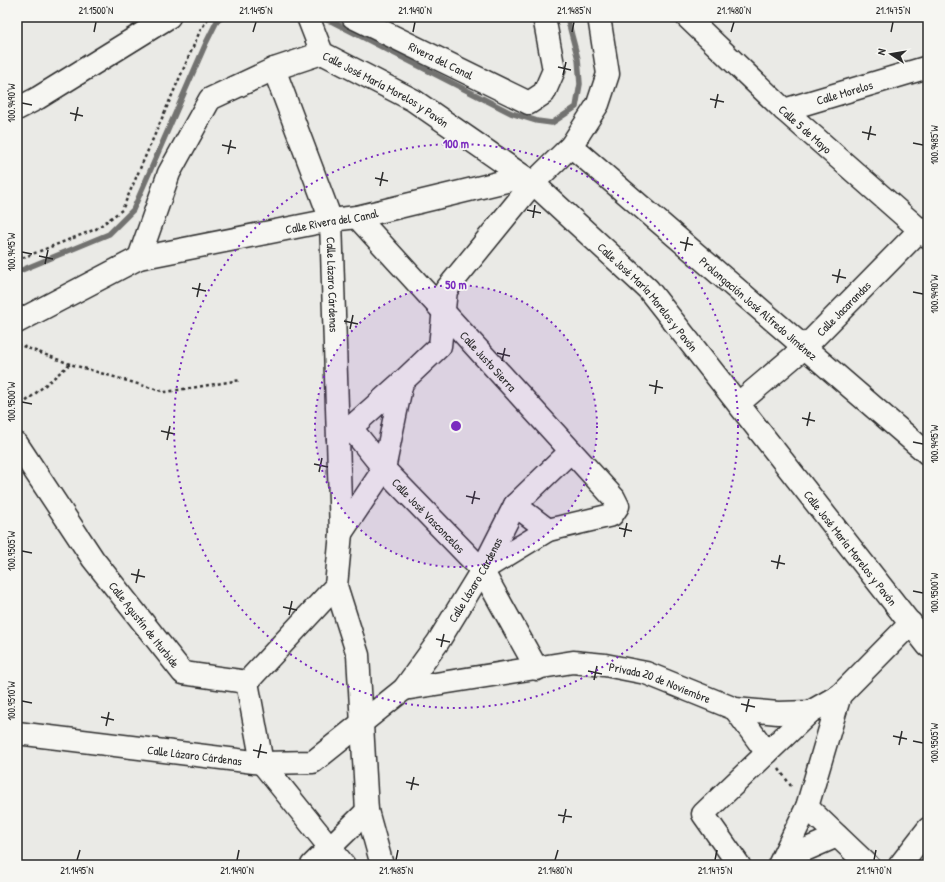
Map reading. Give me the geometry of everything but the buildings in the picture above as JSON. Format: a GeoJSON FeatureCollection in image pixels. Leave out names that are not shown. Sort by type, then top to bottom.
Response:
{"type":"FeatureCollection","features":[{"type":"Feature","properties":{"kind":"street"},"geometry":{"type":"LineString","coordinates":[[17,109],[38,98],[168,17]]}},
{"type":"Feature","properties":{"kind":"street","name":"Rivera del Canal"},"geometry":{"type":"LineString","coordinates":[[353,17],[529,103],[544,93],[554,70],[544,17]]}},
{"type":"Feature","properties":{"kind":"street"},"geometry":{"type":"LineString","coordinates":[[344,434],[440,346],[446,290],[528,180],[571,146],[598,104],[608,74],[599,17]]}},
{"type":"Feature","properties":{"kind":"street","name":"Calle 5 de Mayo"},"geometry":{"type":"LineString","coordinates":[[688,17],[784,110],[925,232]]}},
{"type":"Feature","properties":{"kind":"street"},"geometry":{"type":"LineString","coordinates":[[139,258],[169,173],[210,99],[274,69],[315,35]]}},
{"type":"Feature","properties":{"kind":"street","name":"Calle José María Morelos y Pavón"},"geometry":{"type":"LineString","coordinates":[[315,35],[413,100],[528,180],[648,289],[739,403],[928,646]]}},
{"type":"Feature","properties":{"kind":"street","name":"Calle Morelos"},"geometry":{"type":"LineString","coordinates":[[784,110],[928,67]]}},
{"type":"Feature","properties":{"kind":"street","name":"Calle Lázaro Cárdenas"},"geometry":{"type":"LineString","coordinates":[[274,69],[332,220],[344,434],[341,532],[336,586],[358,655],[360,725],[367,811],[382,865]]}},
{"type":"Feature","properties":{"kind":"street","name":"Prolongación José Alfredo Jiménez"},"geometry":{"type":"LineString","coordinates":[[571,146],[928,454]]}},
{"type":"Feature","properties":{"kind":"street","name":"Calle Rivera del Canal"},"geometry":{"type":"LineString","coordinates":[[17,322],[139,258],[332,220],[357,217],[528,180]]}},
{"type":"Feature","properties":{"kind":"street","name":"Calle Justo Sierra"},"geometry":{"type":"LineString","coordinates":[[357,217],[444,314],[614,498],[618,506],[612,515],[548,530]]}},
{"type":"Feature","properties":{"kind":"street","name":"Calle Jacarandas"},"geometry":{"type":"LineString","coordinates":[[739,403],[805,348],[925,232]]}},
{"type":"Feature","properties":{"kind":"street"},"geometry":{"type":"LineString","coordinates":[[341,532],[384,469],[402,382]]}},
{"type":"Feature","properties":{"kind":"street","name":"Calle José Vasconcelos"},"geometry":{"type":"LineString","coordinates":[[344,434],[384,469],[482,570],[537,669]]}},
{"type":"Feature","properties":{"kind":"street","name":"Calle Agustín de Iturbide"},"geometry":{"type":"LineString","coordinates":[[17,444],[93,559],[183,673],[247,682]]}},
{"type":"Feature","properties":{"kind":"street","name":"Calle Lázaro Cárdenas"},"geometry":{"type":"LineString","coordinates":[[17,733],[262,763],[313,762],[404,689],[438,642],[482,570],[515,505],[571,451]]}},
{"type":"Feature","properties":{"kind":"street"},"geometry":{"type":"LineString","coordinates":[[482,570],[548,530],[515,505]]}},
{"type":"Feature","properties":{"kind":"street"},"geometry":{"type":"LineString","coordinates":[[336,586],[247,682],[262,763],[344,865]]}},
{"type":"Feature","properties":{"kind":"street"},"geometry":{"type":"LineString","coordinates":[[781,862],[807,807],[840,694],[911,623]]}},
{"type":"Feature","properties":{"kind":"street","name":"Privada 20 de Noviembre"},"geometry":{"type":"LineString","coordinates":[[404,689],[537,669],[573,662],[604,665],[646,673],[735,709],[778,713],[810,712],[840,694]]}},
{"type":"Feature","properties":{"kind":"street"},"geometry":{"type":"LineString","coordinates":[[735,709],[767,753]]}},
{"type":"Feature","properties":{"kind":"street"},"geometry":{"type":"LineString","coordinates":[[739,865],[703,814],[810,712]]}},
{"type":"Feature","properties":{"kind":"street"},"geometry":{"type":"LineString","coordinates":[[807,807],[868,865]]}},
{"type":"Feature","properties":{"kind":"street"},"geometry":{"type":"LineString","coordinates":[[312,865],[367,811]]}},
{"type":"Feature","properties":{"kind":"street"},"geometry":{"type":"LineString","coordinates":[[900,865],[928,829]]}},
{"type":"Feature","properties":{"kind":"street"},"geometry":{"type":"LineString","coordinates":[[781,862],[837,836]]}},
{"type":"Feature","properties":{"kind":"path"},"geometry":{"type":"LineString","coordinates":[[17,260],[96,229],[122,210],[200,31],[209,17]]}},
{"type":"Feature","properties":{"kind":"path"},"geometry":{"type":"LineString","coordinates":[[17,344],[70,364],[164,392],[241,380]]}},
{"type":"Feature","properties":{"kind":"path"},"geometry":{"type":"LineString","coordinates":[[17,409],[70,364]]}},
{"type":"Feature","properties":{"kind":"path"},"geometry":{"type":"LineString","coordinates":[[767,753],[807,807]]}},
{"type":"Feature","properties":{"kind":"waterway"},"geometry":{"type":"LineString","coordinates":[[17,272],[109,234],[133,210],[206,43],[217,21],[223,17]]}},
{"type":"Feature","properties":{"kind":"waterway"},"geometry":{"type":"LineString","coordinates":[[317,17],[333,22],[511,113],[537,121],[552,123],[576,107],[580,84],[578,59],[567,17]]}}]}
